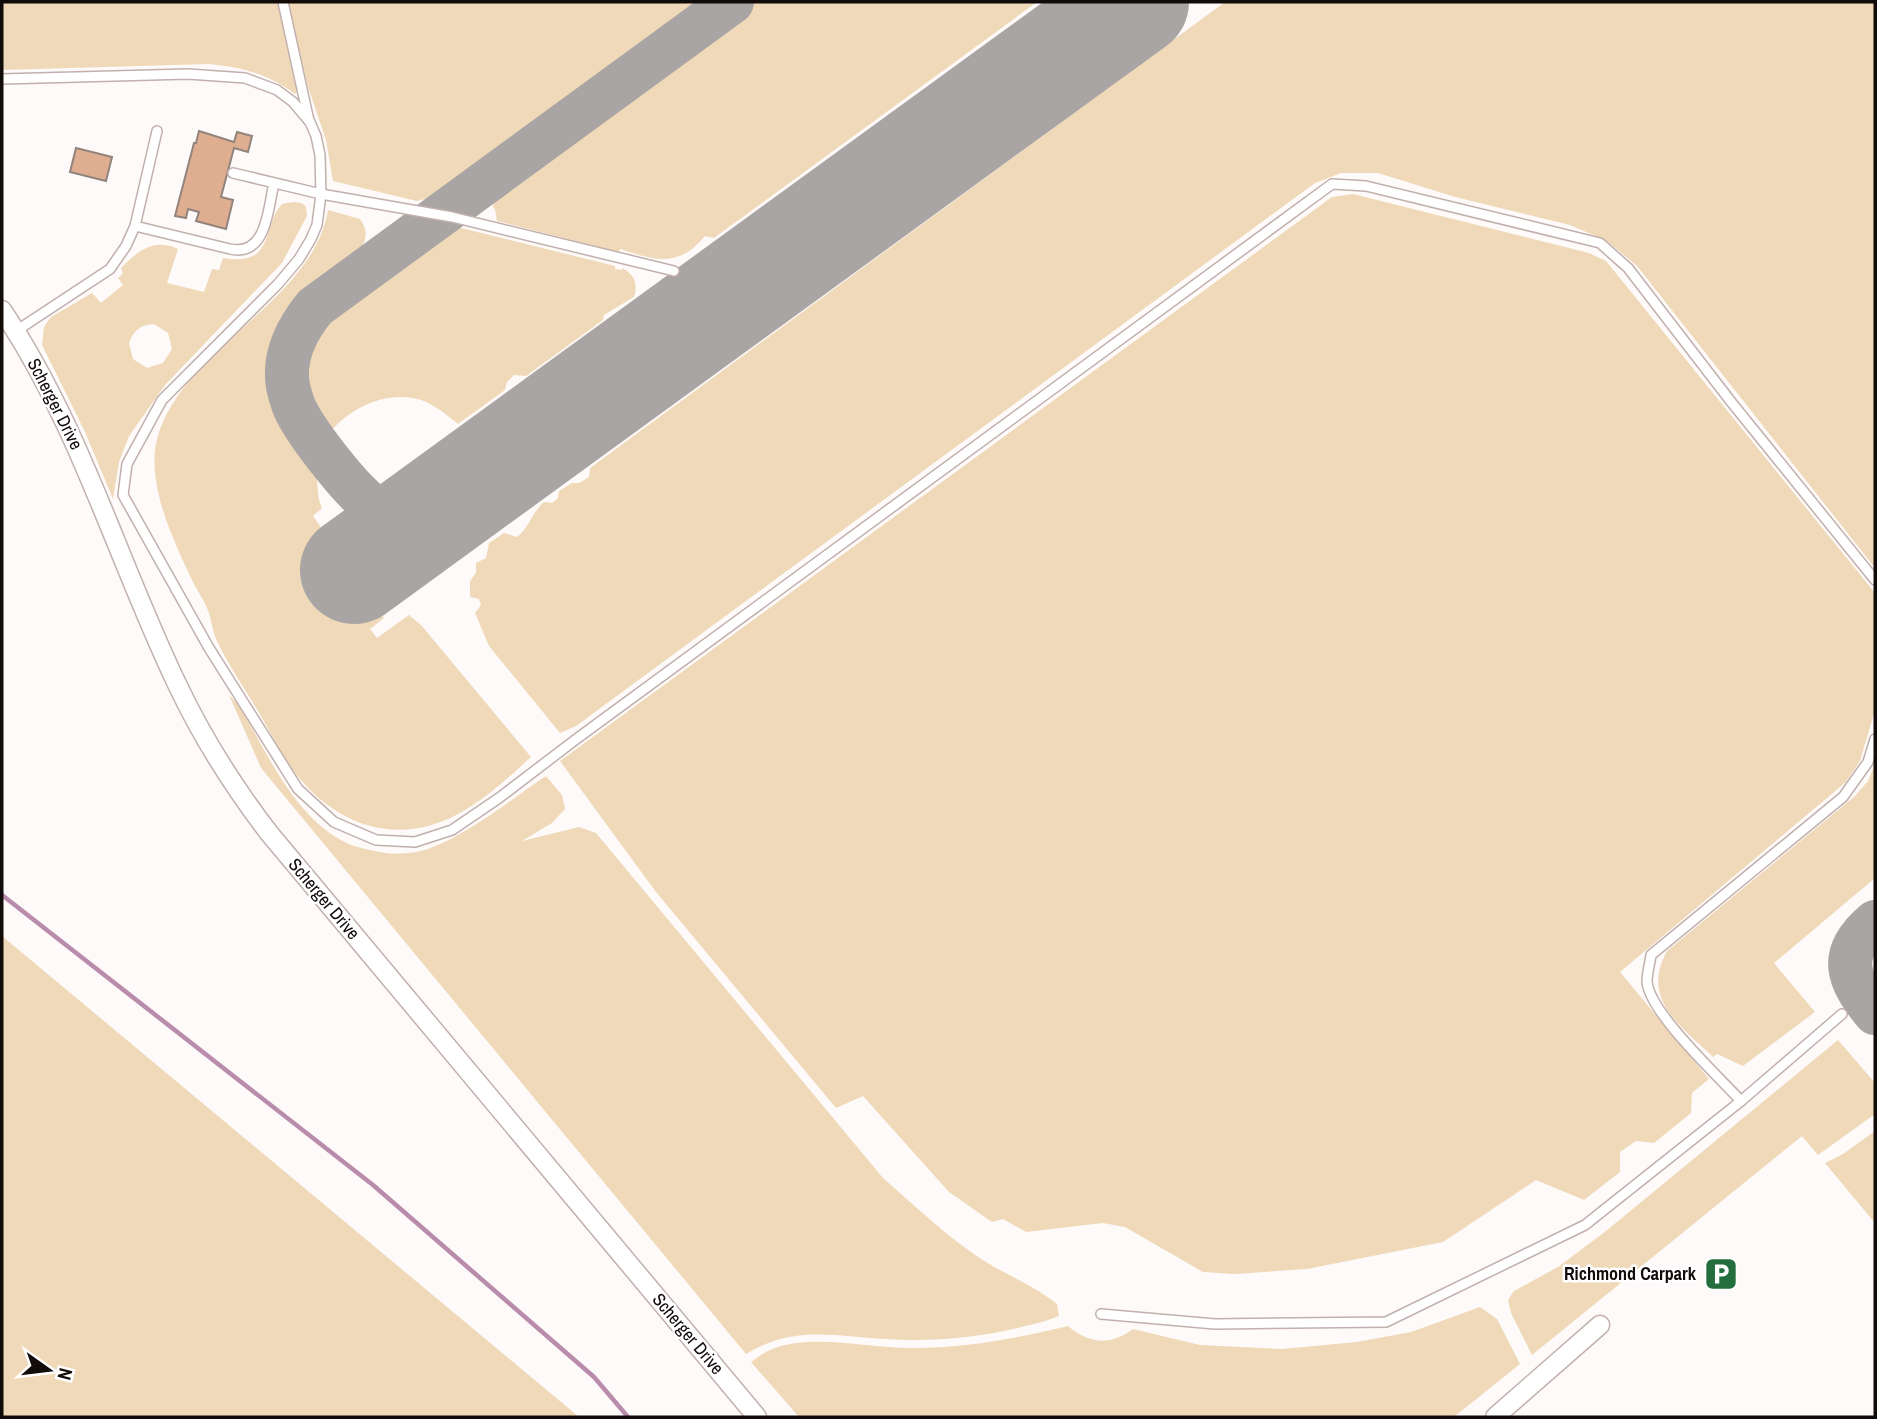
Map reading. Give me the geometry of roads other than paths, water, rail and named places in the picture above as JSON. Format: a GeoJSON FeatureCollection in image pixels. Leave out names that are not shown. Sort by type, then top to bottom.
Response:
{"type":"FeatureCollection","features":[{"type":"Feature","properties":{"kind":"street","name":"Scherger Drive"},"geometry":{"type":"LineString","coordinates":[[2,310],[39,369],[66,424],[176,684],[234,786],[269,833],[757,1417]]}},
{"type":"Feature","properties":{"kind":"street"},"geometry":{"type":"LineString","coordinates":[[1495,1417],[1600,1325]]}},
{"type":"Feature","properties":{"kind":"lane"},"geometry":{"type":"LineString","coordinates":[[283,2],[320,155],[321,194],[317,225],[299,259],[269,293],[162,400],[127,464],[123,495],[209,648],[298,789],[334,822],[376,840],[415,842],[452,830],[490,804],[1332,184],[1366,186],[1600,243],[1628,268],[1732,403],[1875,580]]}},
{"type":"Feature","properties":{"kind":"lane"},"geometry":{"type":"LineString","coordinates":[[2,79],[231,76],[245,78],[277,90],[293,102],[310,122]]}},
{"type":"Feature","properties":{"kind":"lane"},"geometry":{"type":"LineString","coordinates":[[16,331],[110,269],[127,246],[135,226],[157,131]]}},
{"type":"Feature","properties":{"kind":"lane"},"geometry":{"type":"LineString","coordinates":[[233,173],[321,194],[452,217],[674,271]]}},
{"type":"Feature","properties":{"kind":"lane"},"geometry":{"type":"LineString","coordinates":[[135,226],[230,250],[244,250],[252,247],[264,230],[274,183]]}},
{"type":"Feature","properties":{"kind":"lane"},"geometry":{"type":"LineString","coordinates":[[1741,1101],[1683,1039],[1654,1000],[1647,982],[1651,955],[1843,797],[1868,762],[1875,739]]}},
{"type":"Feature","properties":{"kind":"lane"},"geometry":{"type":"LineString","coordinates":[[1101,1314],[1215,1324],[1386,1322],[1586,1225],[1741,1101],[1842,1014]]}},
{"type":"Feature","properties":{"kind":"waterway"},"geometry":{"type":"LineString","coordinates":[[2,895],[373,1185],[594,1377],[628,1417]]}},
{"type":"Feature","properties":{"kind":"place","name":"Richmond Carpark"},"geometry":{"type":"Point","coordinates":[1721,1274]}}]}
